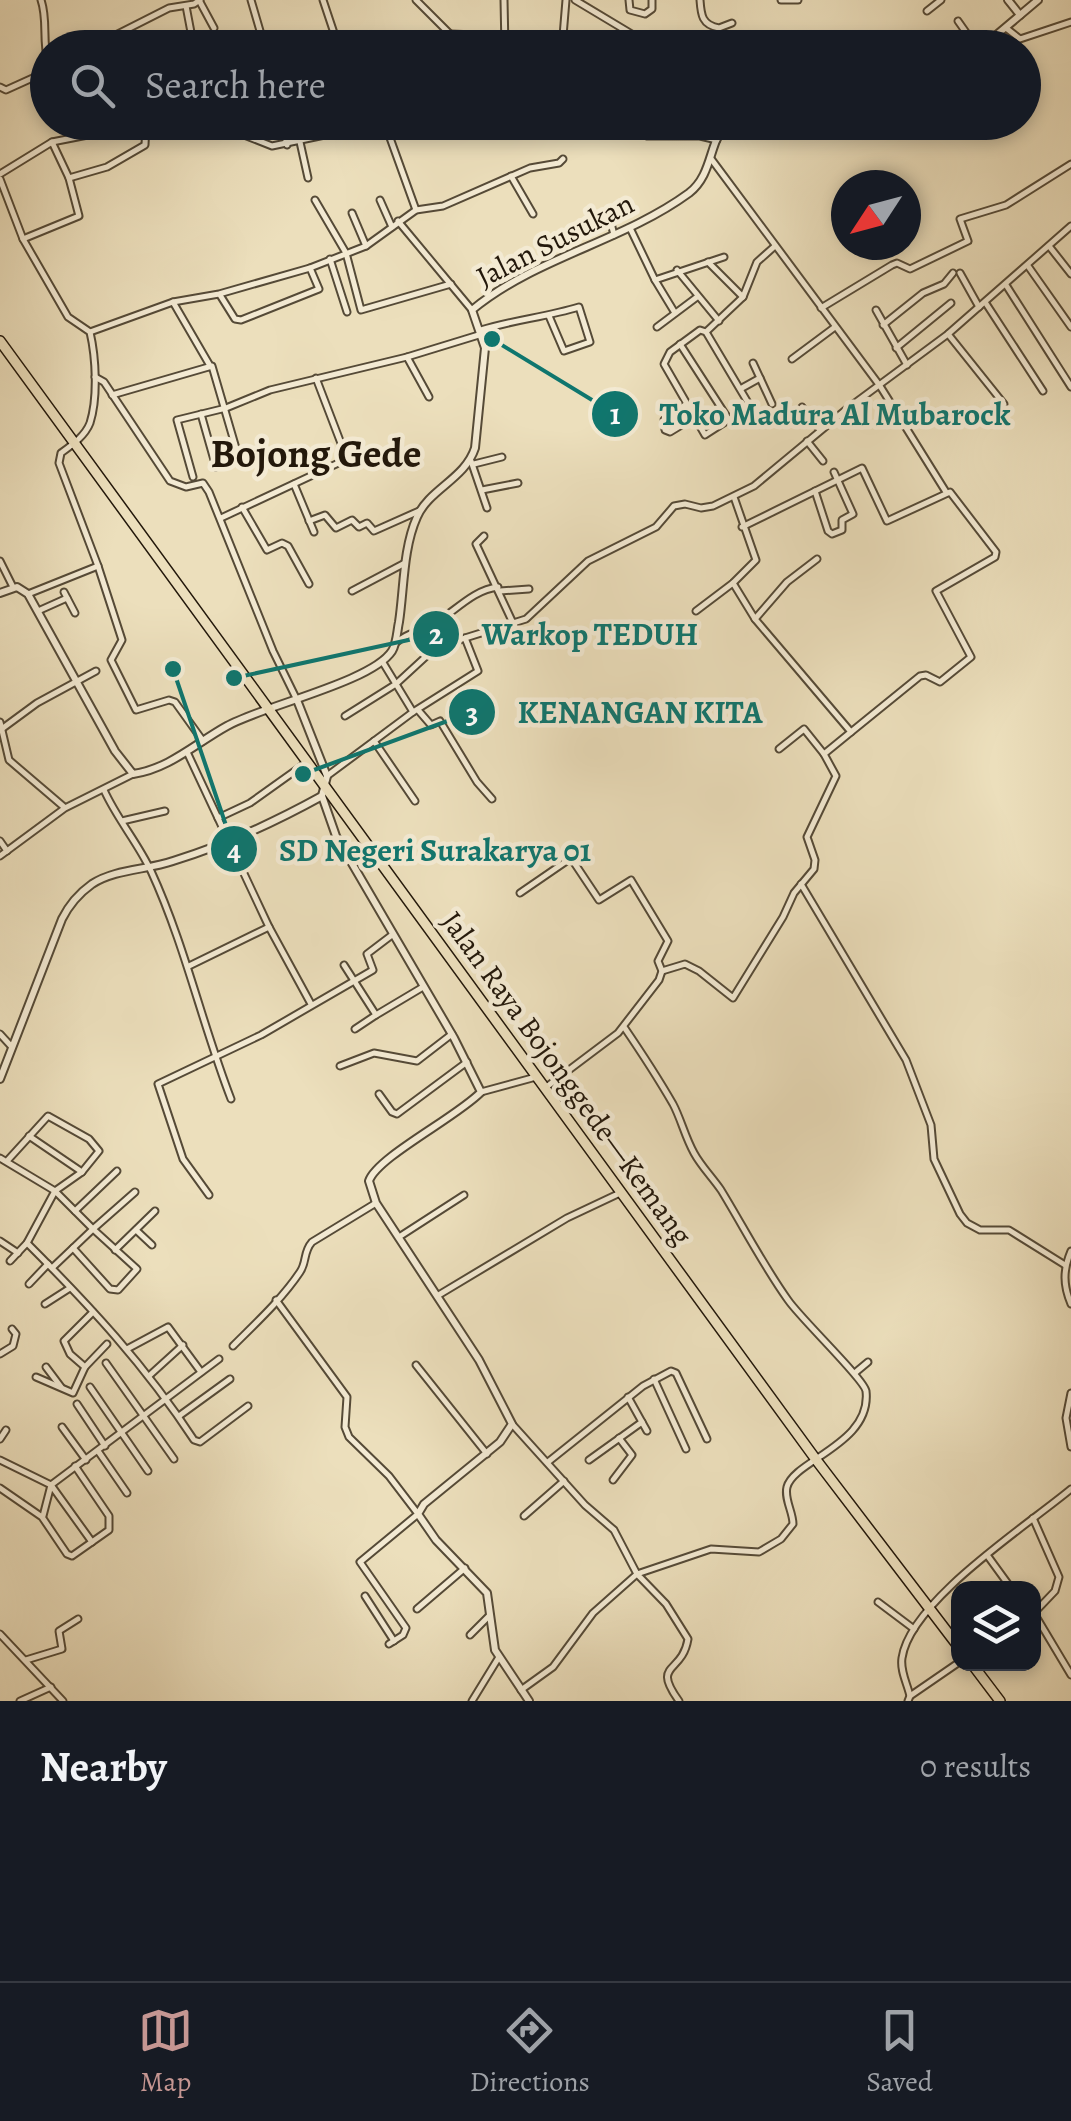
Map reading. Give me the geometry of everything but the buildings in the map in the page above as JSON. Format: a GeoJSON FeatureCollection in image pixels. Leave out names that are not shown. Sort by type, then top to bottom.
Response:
{"type":"FeatureCollection","features":[{"type":"Feature","properties":{"kind":"highway","name":"Jalan Raya Bojonggede—Kemang"},"geometry":{"type":"LineString","coordinates":[[0,341],[324,792],[951,1636]]}},
{"type":"Feature","properties":{"kind":"highway"},"geometry":{"type":"LineString","coordinates":[[977,1671],[1000,1701]]}},
{"type":"Feature","properties":{"kind":"street"},"geometry":{"type":"LineString","coordinates":[[41,0],[45,10],[44,30]]}},
{"type":"Feature","properties":{"kind":"street"},"geometry":{"type":"LineString","coordinates":[[165,0],[168,8]]}},
{"type":"Feature","properties":{"kind":"street"},"geometry":{"type":"LineString","coordinates":[[252,0],[260,30]]}},
{"type":"Feature","properties":{"kind":"street"},"geometry":{"type":"LineString","coordinates":[[323,0],[333,30]]}},
{"type":"Feature","properties":{"kind":"street"},"geometry":{"type":"LineString","coordinates":[[416,0],[446,30]]}},
{"type":"Feature","properties":{"kind":"street"},"geometry":{"type":"LineString","coordinates":[[502,30],[504,0]]}},
{"type":"Feature","properties":{"kind":"street"},"geometry":{"type":"LineString","coordinates":[[564,30],[566,0]]}},
{"type":"Feature","properties":{"kind":"street"},"geometry":{"type":"LineString","coordinates":[[575,0],[624,30]]}},
{"type":"Feature","properties":{"kind":"street"},"geometry":{"type":"LineString","coordinates":[[629,0],[630,10],[645,14],[652,10],[652,0]]}},
{"type":"Feature","properties":{"kind":"street"},"geometry":{"type":"LineString","coordinates":[[700,0],[706,23],[719,28],[732,23]]}},
{"type":"Feature","properties":{"kind":"street"},"geometry":{"type":"LineString","coordinates":[[781,0],[798,0]]}},
{"type":"Feature","properties":{"kind":"street"},"geometry":{"type":"LineString","coordinates":[[927,11],[941,0]]}},
{"type":"Feature","properties":{"kind":"street"},"geometry":{"type":"LineString","coordinates":[[1008,0],[1020,16]]}},
{"type":"Feature","properties":{"kind":"street"},"geometry":{"type":"LineString","coordinates":[[1003,30],[1038,0]]}},
{"type":"Feature","properties":{"kind":"street"},"geometry":{"type":"LineString","coordinates":[[125,30],[168,8],[200,1],[214,28]]}},
{"type":"Feature","properties":{"kind":"street"},"geometry":{"type":"LineString","coordinates":[[186,6],[191,30]]}},
{"type":"Feature","properties":{"kind":"street"},"geometry":{"type":"LineString","coordinates":[[958,21],[965,30]]}},
{"type":"Feature","properties":{"kind":"street"},"geometry":{"type":"LineString","coordinates":[[1041,32],[1071,22]]}},
{"type":"Feature","properties":{"kind":"street"},"geometry":{"type":"LineString","coordinates":[[0,87],[6,90],[30,79]]}},
{"type":"Feature","properties":{"kind":"street"},"geometry":{"type":"LineString","coordinates":[[60,140],[0,177],[24,239],[68,318],[90,332]]}},
{"type":"Feature","properties":{"kind":"street"},"geometry":{"type":"LineString","coordinates":[[69,178],[106,167],[145,145],[146,140]]}},
{"type":"Feature","properties":{"kind":"street"},"geometry":{"type":"LineString","coordinates":[[252,140],[287,145],[309,140]]}},
{"type":"Feature","properties":{"kind":"street"},"geometry":{"type":"LineString","coordinates":[[286,140],[287,145]]}},
{"type":"Feature","properties":{"kind":"street"},"geometry":{"type":"LineString","coordinates":[[391,140],[416,210]]}},
{"type":"Feature","properties":{"kind":"street","name":"Jalan Susukan"},"geometry":{"type":"LineString","coordinates":[[472,462],[484,370],[481,332],[472,310],[531,271],[629,227],[689,192],[703,179],[712,160],[714,140]]}},
{"type":"Feature","properties":{"kind":"street"},"geometry":{"type":"LineString","coordinates":[[24,239],[79,216],[69,178],[52,142]]}},
{"type":"Feature","properties":{"kind":"street"},"geometry":{"type":"LineString","coordinates":[[300,142],[308,178]]}},
{"type":"Feature","properties":{"kind":"street"},"geometry":{"type":"LineString","coordinates":[[90,332],[173,302],[220,294],[310,268],[366,246],[416,210],[463,199],[511,176],[562,159]]}},
{"type":"Feature","properties":{"kind":"street"},"geometry":{"type":"LineString","coordinates":[[712,160],[880,386],[946,492],[954,495],[997,555],[936,591],[970,657],[940,682],[920,676],[824,754]]}},
{"type":"Feature","properties":{"kind":"street"},"geometry":{"type":"LineString","coordinates":[[821,308],[897,263],[910,269],[968,241],[960,220],[1006,205],[1071,164]]}},
{"type":"Feature","properties":{"kind":"street"},"geometry":{"type":"LineString","coordinates":[[511,176],[533,214]]}},
{"type":"Feature","properties":{"kind":"street"},"geometry":{"type":"LineString","coordinates":[[315,200],[346,253],[358,306],[364,311],[451,284]]}},
{"type":"Feature","properties":{"kind":"street"},"geometry":{"type":"LineString","coordinates":[[380,200],[392,227]]}},
{"type":"Feature","properties":{"kind":"street"},"geometry":{"type":"LineString","coordinates":[[608,211],[614,234]]}},
{"type":"Feature","properties":{"kind":"street"},"geometry":{"type":"LineString","coordinates":[[352,213],[366,246]]}},
{"type":"Feature","properties":{"kind":"street"},"geometry":{"type":"LineString","coordinates":[[398,222],[472,310]]}},
{"type":"Feature","properties":{"kind":"street"},"geometry":{"type":"LineString","coordinates":[[345,716],[396,684],[433,650],[526,619],[588,561],[656,527],[674,506],[701,508],[734,498],[948,334],[1071,226]]}},
{"type":"Feature","properties":{"kind":"street"},"geometry":{"type":"LineString","coordinates":[[629,227],[675,313]]}},
{"type":"Feature","properties":{"kind":"street"},"geometry":{"type":"LineString","coordinates":[[706,332],[743,297],[756,262],[775,246]]}},
{"type":"Feature","properties":{"kind":"street"},"geometry":{"type":"LineString","coordinates":[[1049,246],[1071,274]]}},
{"type":"Feature","properties":{"kind":"street"},"geometry":{"type":"LineString","coordinates":[[655,280],[724,257]]}},
{"type":"Feature","properties":{"kind":"street"},"geometry":{"type":"LineString","coordinates":[[330,259],[347,312]]}},
{"type":"Feature","properties":{"kind":"street"},"geometry":{"type":"LineString","coordinates":[[708,262],[743,297]]}},
{"type":"Feature","properties":{"kind":"street"},"geometry":{"type":"LineString","coordinates":[[1028,266],[1071,326]]}},
{"type":"Feature","properties":{"kind":"street"},"geometry":{"type":"LineString","coordinates":[[220,294],[235,319],[241,320],[319,289],[310,268]]}},
{"type":"Feature","properties":{"kind":"street"},"geometry":{"type":"LineString","coordinates":[[677,270],[719,321]]}},
{"type":"Feature","properties":{"kind":"street"},"geometry":{"type":"LineString","coordinates":[[884,325],[922,292],[944,284],[957,273],[1042,391]]}},
{"type":"Feature","properties":{"kind":"street"},"geometry":{"type":"LineString","coordinates":[[1006,286],[1071,387]]}},
{"type":"Feature","properties":{"kind":"street"},"geometry":{"type":"LineString","coordinates":[[658,327],[697,297]]}},
{"type":"Feature","properties":{"kind":"street"},"geometry":{"type":"LineString","coordinates":[[173,302],[210,365],[240,462]]}},
{"type":"Feature","properties":{"kind":"street"},"geometry":{"type":"LineString","coordinates":[[896,348],[951,303]]}},
{"type":"Feature","properties":{"kind":"street"},"geometry":{"type":"LineString","coordinates":[[192,477],[177,420],[226,408],[270,390],[407,358],[509,321],[550,316],[578,307],[590,342],[564,350],[550,316]]}},
{"type":"Feature","properties":{"kind":"street"},"geometry":{"type":"LineString","coordinates":[[876,310],[907,365]]}},
{"type":"Feature","properties":{"kind":"street"},"geometry":{"type":"LineString","coordinates":[[792,359],[835,327]]}},
{"type":"Feature","properties":{"kind":"street"},"geometry":{"type":"LineString","coordinates":[[700,330],[706,332],[750,406],[704,435],[664,364],[680,344],[700,330]]}},
{"type":"Feature","properties":{"kind":"street"},"geometry":{"type":"LineString","coordinates":[[90,332],[95,377],[89,425],[61,453],[59,463],[122,640],[111,660],[136,710],[168,700],[174,702],[203,741]]}},
{"type":"Feature","properties":{"kind":"street"},"geometry":{"type":"LineString","coordinates":[[948,334],[1004,404]]}},
{"type":"Feature","properties":{"kind":"street"},"geometry":{"type":"LineString","coordinates":[[680,344],[729,420]]}},
{"type":"Feature","properties":{"kind":"street"},"geometry":{"type":"LineString","coordinates":[[407,358],[428,396]]}},
{"type":"Feature","properties":{"kind":"street"},"geometry":{"type":"LineString","coordinates":[[753,363],[772,404]]}},
{"type":"Feature","properties":{"kind":"street"},"geometry":{"type":"LineString","coordinates":[[112,395],[210,365]]}},
{"type":"Feature","properties":{"kind":"street"},"geometry":{"type":"LineString","coordinates":[[95,377],[104,382],[170,480],[186,487],[204,484],[327,776],[324,792],[336,836],[452,1034],[481,1092]]}},
{"type":"Feature","properties":{"kind":"street"},"geometry":{"type":"LineString","coordinates":[[220,518],[347,458],[316,378]]}},
{"type":"Feature","properties":{"kind":"street"},"geometry":{"type":"LineString","coordinates":[[742,388],[760,378]]}},
{"type":"Feature","properties":{"kind":"street"},"geometry":{"type":"LineString","coordinates":[[685,405],[664,420],[665,430],[670,432],[693,418]]}},
{"type":"Feature","properties":{"kind":"street"},"geometry":{"type":"LineString","coordinates":[[802,407],[820,430]]}},
{"type":"Feature","properties":{"kind":"street"},"geometry":{"type":"LineString","coordinates":[[201,414],[216,467]]}},
{"type":"Feature","properties":{"kind":"street"},"geometry":{"type":"LineString","coordinates":[[808,441],[822,460]]}},
{"type":"Feature","properties":{"kind":"street"},"geometry":{"type":"LineString","coordinates":[[309,521],[324,515],[336,528],[352,520],[359,527],[367,523],[374,531],[420,511],[472,462],[502,457]]}},
{"type":"Feature","properties":{"kind":"street"},"geometry":{"type":"LineString","coordinates":[[472,462],[487,508]]}},
{"type":"Feature","properties":{"kind":"street"},"geometry":{"type":"LineString","coordinates":[[742,527],[814,491],[835,476],[862,468],[888,522],[946,492]]}},
{"type":"Feature","properties":{"kind":"street"},"geometry":{"type":"LineString","coordinates":[[814,491],[828,531],[842,530],[842,520],[853,514],[835,476]]}},
{"type":"Feature","properties":{"kind":"street"},"geometry":{"type":"LineString","coordinates":[[482,490],[518,482]]}},
{"type":"Feature","properties":{"kind":"street"},"geometry":{"type":"LineString","coordinates":[[294,484],[314,532]]}},
{"type":"Feature","properties":{"kind":"street"},"geometry":{"type":"LineString","coordinates":[[696,610],[756,560],[734,498]]}},
{"type":"Feature","properties":{"kind":"street"},"geometry":{"type":"LineString","coordinates":[[242,507],[267,550],[282,543],[288,546],[308,584]]}},
{"type":"Feature","properties":{"kind":"street"},"geometry":{"type":"LineString","coordinates":[[396,643],[410,538],[420,511]]}},
{"type":"Feature","properties":{"kind":"street"},"geometry":{"type":"LineString","coordinates":[[484,536],[476,544],[512,623]]}},
{"type":"Feature","properties":{"kind":"street"},"geometry":{"type":"LineString","coordinates":[[754,619],[787,582],[817,559]]}},
{"type":"Feature","properties":{"kind":"street"},"geometry":{"type":"LineString","coordinates":[[0,561],[13,588],[28,594],[115,751],[132,774]]}},
{"type":"Feature","properties":{"kind":"street"},"geometry":{"type":"LineString","coordinates":[[352,592],[408,562]]}},
{"type":"Feature","properties":{"kind":"street"},"geometry":{"type":"LineString","coordinates":[[28,594],[98,566]]}},
{"type":"Feature","properties":{"kind":"street"},"geometry":{"type":"LineString","coordinates":[[733,583],[754,619],[851,732]]}},
{"type":"Feature","properties":{"kind":"street"},"geometry":{"type":"LineString","coordinates":[[0,593],[13,588]]}},
{"type":"Feature","properties":{"kind":"street"},"geometry":{"type":"LineString","coordinates":[[0,856],[64,808],[132,774],[160,768],[240,720],[297,700],[382,661],[410,633],[429,627],[486,589],[529,589]]}},
{"type":"Feature","properties":{"kind":"street"},"geometry":{"type":"LineString","coordinates":[[38,611],[65,595],[75,613]]}},
{"type":"Feature","properties":{"kind":"street"},"geometry":{"type":"LineString","coordinates":[[327,776],[478,671],[465,638]]}},
{"type":"Feature","properties":{"kind":"street"},"geometry":{"type":"LineString","coordinates":[[382,661],[416,711],[430,725],[440,722],[492,799]]}},
{"type":"Feature","properties":{"kind":"street"},"geometry":{"type":"LineString","coordinates":[[64,808],[15,768],[3,745],[0,727],[96,671]]}},
{"type":"Feature","properties":{"kind":"street"},"geometry":{"type":"LineString","coordinates":[[662,971],[685,964],[733,998],[815,864],[806,842],[807,834],[835,780],[834,771],[804,729],[779,749]]}},
{"type":"Feature","properties":{"kind":"street"},"geometry":{"type":"LineString","coordinates":[[374,741],[415,800]]}},
{"type":"Feature","properties":{"kind":"street"},"geometry":{"type":"LineString","coordinates":[[186,752],[269,927],[311,1004]]}},
{"type":"Feature","properties":{"kind":"street"},"geometry":{"type":"LineString","coordinates":[[218,818],[250,803],[306,763]]}},
{"type":"Feature","properties":{"kind":"street"},"geometry":{"type":"LineString","coordinates":[[104,790],[150,869],[189,966],[231,1099]]}},
{"type":"Feature","properties":{"kind":"street"},"geometry":{"type":"LineString","coordinates":[[0,1078],[70,904],[93,883],[150,869],[228,841],[324,792]]}},
{"type":"Feature","properties":{"kind":"street"},"geometry":{"type":"LineString","coordinates":[[122,821],[166,812]]}},
{"type":"Feature","properties":{"kind":"street"},"geometry":{"type":"LineString","coordinates":[[0,841],[7,851]]}},
{"type":"Feature","properties":{"kind":"street"},"geometry":{"type":"LineString","coordinates":[[520,893],[570,858],[599,900],[631,880],[668,941],[658,960],[662,971],[654,988],[624,1027],[544,1088]]}},
{"type":"Feature","properties":{"kind":"street"},"geometry":{"type":"LineString","coordinates":[[800,883],[906,1060],[932,1125],[934,1159],[960,1214],[980,1230],[1009,1230],[1069,1258],[1065,1289],[1071,1304]]}},
{"type":"Feature","properties":{"kind":"street"},"geometry":{"type":"LineString","coordinates":[[189,966],[269,927]]}},
{"type":"Feature","properties":{"kind":"street"},"geometry":{"type":"LineString","coordinates":[[209,1195],[183,1160],[157,1086],[166,1078],[261,1035],[355,982],[373,970],[367,954],[392,936]]}},
{"type":"Feature","properties":{"kind":"street"},"geometry":{"type":"LineString","coordinates":[[344,965],[376,1015]]}},
{"type":"Feature","properties":{"kind":"street"},"geometry":{"type":"LineString","coordinates":[[354,1030],[423,988]]}},
{"type":"Feature","properties":{"kind":"street"},"geometry":{"type":"LineString","coordinates":[[522,1690],[553,1667],[593,1613],[638,1574],[712,1549],[752,1554],[785,1535],[793,1524],[787,1495],[791,1480],[853,1431],[866,1390],[856,1372],[846,1368],[811,1330],[774,1281],[718,1185],[694,1155],[673,1105],[624,1027]]}},
{"type":"Feature","properties":{"kind":"street"},"geometry":{"type":"LineString","coordinates":[[0,1034],[14,1049]]}},
{"type":"Feature","properties":{"kind":"street"},"geometry":{"type":"LineString","coordinates":[[340,1066],[374,1053],[418,1061],[452,1034]]}},
{"type":"Feature","properties":{"kind":"street"},"geometry":{"type":"LineString","coordinates":[[379,1094],[397,1114],[467,1062]]}},
{"type":"Feature","properties":{"kind":"street"},"geometry":{"type":"LineString","coordinates":[[536,1077],[481,1092],[458,1113],[374,1169],[369,1182],[376,1203],[479,1360],[512,1424],[614,1530],[638,1574],[666,1604],[688,1639],[685,1653],[665,1676],[679,1701]]}},
{"type":"Feature","properties":{"kind":"street"},"geometry":{"type":"LineString","coordinates":[[10,1261],[27,1243],[54,1190],[82,1172],[99,1152],[89,1140],[48,1116],[3,1159],[54,1190],[137,1270],[115,1291],[73,1248]]}},
{"type":"Feature","properties":{"kind":"street"},"geometry":{"type":"LineString","coordinates":[[30,1136],[82,1172]]}},
{"type":"Feature","properties":{"kind":"street"},"geometry":{"type":"LineString","coordinates":[[74,1210],[118,1172]]}},
{"type":"Feature","properties":{"kind":"street"},"geometry":{"type":"LineString","coordinates":[[30,1284],[135,1192]]}},
{"type":"Feature","properties":{"kind":"street"},"geometry":{"type":"LineString","coordinates":[[438,1296],[567,1218],[620,1193]]}},
{"type":"Feature","properties":{"kind":"street"},"geometry":{"type":"LineString","coordinates":[[398,1237],[464,1194]]}},
{"type":"Feature","properties":{"kind":"street"},"geometry":{"type":"LineString","coordinates":[[233,1346],[303,1268],[306,1248],[312,1242],[376,1203]]}},
{"type":"Feature","properties":{"kind":"street"},"geometry":{"type":"LineString","coordinates":[[115,1250],[155,1211]]}},
{"type":"Feature","properties":{"kind":"street"},"geometry":{"type":"LineString","coordinates":[[136,1230],[152,1245]]}},
{"type":"Feature","properties":{"kind":"street"},"geometry":{"type":"LineString","coordinates":[[0,1241],[18,1253]]}},
{"type":"Feature","properties":{"kind":"street"},"geometry":{"type":"LineString","coordinates":[[27,1243],[150,1375],[194,1440],[200,1442],[248,1406]]}},
{"type":"Feature","properties":{"kind":"street"},"geometry":{"type":"LineString","coordinates":[[44,1304],[70,1288]]}},
{"type":"Feature","properties":{"kind":"street"},"geometry":{"type":"LineString","coordinates":[[276,1300],[347,1398],[348,1436],[389,1476],[436,1540],[487,1593],[492,1639],[499,1657],[530,1701]]}},
{"type":"Feature","properties":{"kind":"street"},"geometry":{"type":"LineString","coordinates":[[86,1367],[70,1354],[64,1342],[92,1312]]}},
{"type":"Feature","properties":{"kind":"street"},"geometry":{"type":"LineString","coordinates":[[127,1349],[166,1327],[200,1372]]}},
{"type":"Feature","properties":{"kind":"street"},"geometry":{"type":"LineString","coordinates":[[0,1354],[13,1346],[16,1334],[12,1329]]}},
{"type":"Feature","properties":{"kind":"street"},"geometry":{"type":"LineString","coordinates":[[36,1377],[75,1391],[86,1367],[107,1344]]}},
{"type":"Feature","properties":{"kind":"street"},"geometry":{"type":"LineString","coordinates":[[150,1375],[183,1345]]}},
{"type":"Feature","properties":{"kind":"street"},"geometry":{"type":"LineString","coordinates":[[42,1517],[51,1485],[219,1359]]}},
{"type":"Feature","properties":{"kind":"street"},"geometry":{"type":"LineString","coordinates":[[856,1372],[868,1362]]}},
{"type":"Feature","properties":{"kind":"street"},"geometry":{"type":"LineString","coordinates":[[106,1363],[174,1459]]}},
{"type":"Feature","properties":{"kind":"street"},"geometry":{"type":"LineString","coordinates":[[416,1364],[487,1454]]}},
{"type":"Feature","properties":{"kind":"street"},"geometry":{"type":"LineString","coordinates":[[46,1367],[60,1387]]}},
{"type":"Feature","properties":{"kind":"street"},"geometry":{"type":"LineString","coordinates":[[547,1462],[664,1372],[676,1373],[707,1439]]}},
{"type":"Feature","properties":{"kind":"street"},"geometry":{"type":"LineString","coordinates":[[654,1378],[686,1449]]}},
{"type":"Feature","properties":{"kind":"street"},"geometry":{"type":"LineString","coordinates":[[179,1416],[230,1379]]}},
{"type":"Feature","properties":{"kind":"street"},"geometry":{"type":"LineString","coordinates":[[90,1387],[148,1471]]}},
{"type":"Feature","properties":{"kind":"street"},"geometry":{"type":"LineString","coordinates":[[1071,1393],[1066,1418],[1071,1447]]}},
{"type":"Feature","properties":{"kind":"street"},"geometry":{"type":"LineString","coordinates":[[628,1397],[647,1431]]}},
{"type":"Feature","properties":{"kind":"street"},"geometry":{"type":"LineString","coordinates":[[77,1404],[105,1446]]}},
{"type":"Feature","properties":{"kind":"street"},"geometry":{"type":"LineString","coordinates":[[589,1460],[642,1422]]}},
{"type":"Feature","properties":{"kind":"street"},"geometry":{"type":"LineString","coordinates":[[365,1596],[391,1642],[406,1628],[360,1562],[487,1454],[506,1436],[512,1424]]}},
{"type":"Feature","properties":{"kind":"street"},"geometry":{"type":"LineString","coordinates":[[62,1426],[86,1460]]}},
{"type":"Feature","properties":{"kind":"street"},"geometry":{"type":"LineString","coordinates":[[0,1438],[6,1430]]}},
{"type":"Feature","properties":{"kind":"street"},"geometry":{"type":"LineString","coordinates":[[613,1480],[632,1455],[619,1438]]}},
{"type":"Feature","properties":{"kind":"street"},"geometry":{"type":"LineString","coordinates":[[98,1451],[127,1492]]}},
{"type":"Feature","properties":{"kind":"street"},"geometry":{"type":"LineString","coordinates":[[0,1460],[51,1485],[92,1542]]}},
{"type":"Feature","properties":{"kind":"street"},"geometry":{"type":"LineString","coordinates":[[0,1488],[42,1517],[70,1556],[109,1530],[111,1520],[74,1466]]}},
{"type":"Feature","properties":{"kind":"street"},"geometry":{"type":"LineString","coordinates":[[524,1516],[564,1481]]}},
{"type":"Feature","properties":{"kind":"street"},"geometry":{"type":"LineString","coordinates":[[951,1668],[909,1698],[902,1659],[914,1629],[930,1608],[986,1555],[1071,1489]]}},
{"type":"Feature","properties":{"kind":"street"},"geometry":{"type":"LineString","coordinates":[[1033,1518],[1059,1577],[1055,1590],[1034,1613],[1071,1675]]}},
{"type":"Feature","properties":{"kind":"street"},"geometry":{"type":"LineString","coordinates":[[986,1555],[1006,1581]]}},
{"type":"Feature","properties":{"kind":"street"},"geometry":{"type":"LineString","coordinates":[[417,1609],[464,1568]]}},
{"type":"Feature","properties":{"kind":"street"},"geometry":{"type":"LineString","coordinates":[[878,1602],[914,1629]]}},
{"type":"Feature","properties":{"kind":"street"},"geometry":{"type":"LineString","coordinates":[[470,1635],[490,1614]]}},
{"type":"Feature","properties":{"kind":"street"},"geometry":{"type":"LineString","coordinates":[[26,1660],[62,1648],[59,1631],[78,1619]]}},
{"type":"Feature","properties":{"kind":"street"},"geometry":{"type":"LineString","coordinates":[[0,1634],[63,1701]]}},
{"type":"Feature","properties":{"kind":"street"},"geometry":{"type":"LineString","coordinates":[[472,1701],[499,1657]]}},
{"type":"Feature","properties":{"kind":"street"},"geometry":{"type":"LineString","coordinates":[[20,1701],[51,1687]]}},
{"type":"Feature","properties":{"kind":"place","name":"Toko Madura Al Mubarock"},"geometry":{"type":"Point","coordinates":[492,339]}},
{"type":"Feature","properties":{"kind":"place","name":"SD Negeri Surakarya 01"},"geometry":{"type":"Point","coordinates":[173,669]}},
{"type":"Feature","properties":{"kind":"place","name":"Warkop TEDUH"},"geometry":{"type":"Point","coordinates":[234,678]}},
{"type":"Feature","properties":{"kind":"place","name":"KENANGAN KITA"},"geometry":{"type":"Point","coordinates":[303,774]}},
{"type":"Feature","properties":{"kind":"district","name":"Bojong Gede"},"geometry":{"type":"Point","coordinates":[316,453]}}]}
